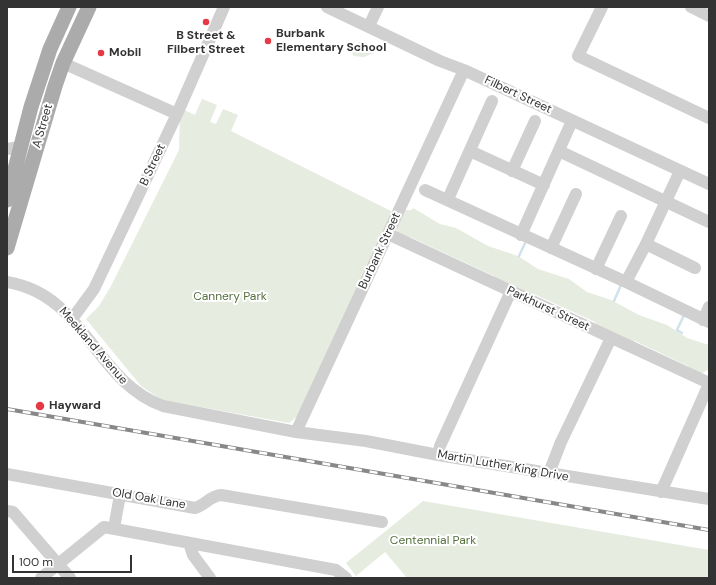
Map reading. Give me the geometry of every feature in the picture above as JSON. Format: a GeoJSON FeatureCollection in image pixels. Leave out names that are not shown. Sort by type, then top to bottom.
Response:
{"type":"FeatureCollection","features":[{"type":"Feature","properties":{"kind":"main road","name":"A Street"},"geometry":{"type":"LineString","coordinates":[[7,248],[12,199],[10,171],[14,148],[31,107],[50,49],[69,7]]}},
{"type":"Feature","properties":{"kind":"main road","name":"A Street"},"geometry":{"type":"LineString","coordinates":[[12,199],[63,63],[89,7]]}},
{"type":"Feature","properties":{"kind":"street","name":"B Street"},"geometry":{"type":"LineString","coordinates":[[72,319],[94,289],[177,114],[224,7]]}},
{"type":"Feature","properties":{"kind":"street","name":"Filbert Street"},"geometry":{"type":"LineString","coordinates":[[327,7],[440,61],[464,70],[709,184]]}},
{"type":"Feature","properties":{"kind":"street"},"geometry":{"type":"LineString","coordinates":[[369,26],[378,7]]}},
{"type":"Feature","properties":{"kind":"street"},"geometry":{"type":"LineString","coordinates":[[602,7],[578,56],[709,118]]}},
{"type":"Feature","properties":{"kind":"street"},"geometry":{"type":"LineString","coordinates":[[691,7],[709,16]]}},
{"type":"Feature","properties":{"kind":"street"},"geometry":{"type":"LineString","coordinates":[[63,63],[177,114]]}},
{"type":"Feature","properties":{"kind":"street","name":"Burbank Street"},"geometry":{"type":"LineString","coordinates":[[296,432],[464,70]]}},
{"type":"Feature","properties":{"kind":"street"},"geometry":{"type":"LineString","coordinates":[[448,199],[492,102]]}},
{"type":"Feature","properties":{"kind":"street"},"geometry":{"type":"LineString","coordinates":[[521,235],[572,121]]}},
{"type":"Feature","properties":{"kind":"street"},"geometry":{"type":"LineString","coordinates":[[512,171],[535,122]]}},
{"type":"Feature","properties":{"kind":"street"},"geometry":{"type":"LineString","coordinates":[[470,151],[544,185]]}},
{"type":"Feature","properties":{"kind":"street"},"geometry":{"type":"LineString","coordinates":[[559,151],[709,222]]}},
{"type":"Feature","properties":{"kind":"street"},"geometry":{"type":"LineString","coordinates":[[626,282],[646,244],[680,171]]}},
{"type":"Feature","properties":{"kind":"street"},"geometry":{"type":"LineString","coordinates":[[425,190],[448,199],[521,235],[626,282],[706,321],[709,307]]}},
{"type":"Feature","properties":{"kind":"street"},"geometry":{"type":"LineString","coordinates":[[551,248],[576,194]]}},
{"type":"Feature","properties":{"kind":"street"},"geometry":{"type":"LineString","coordinates":[[596,269],[621,216]]}},
{"type":"Feature","properties":{"kind":"street","name":"Parkhurst Street"},"geometry":{"type":"LineString","coordinates":[[388,234],[709,383]]}},
{"type":"Feature","properties":{"kind":"street"},"geometry":{"type":"LineString","coordinates":[[646,244],[695,268]]}},
{"type":"Feature","properties":{"kind":"street","name":"Meekland Avenue"},"geometry":{"type":"LineString","coordinates":[[7,282],[25,286],[44,295],[64,310],[118,377],[127,386],[149,401],[163,406],[200,414],[296,432]]}},
{"type":"Feature","properties":{"kind":"street"},"geometry":{"type":"LineString","coordinates":[[438,455],[440,446],[511,291]]}},
{"type":"Feature","properties":{"kind":"street"},"geometry":{"type":"LineString","coordinates":[[549,473],[561,442],[611,338]]}},
{"type":"Feature","properties":{"kind":"street"},"geometry":{"type":"LineString","coordinates":[[661,492],[709,383]]}},
{"type":"Feature","properties":{"kind":"street","name":"Martin Luther King Drive"},"geometry":{"type":"LineString","coordinates":[[296,432],[366,441],[438,455],[709,499]]}},
{"type":"Feature","properties":{"kind":"street","name":"Old Oak Lane"},"geometry":{"type":"LineString","coordinates":[[7,474],[195,508],[202,506],[215,496],[221,495],[382,522]]}},
{"type":"Feature","properties":{"kind":"street"},"geometry":{"type":"LineString","coordinates":[[41,578],[58,564],[109,528],[120,495]]}},
{"type":"Feature","properties":{"kind":"street"},"geometry":{"type":"LineString","coordinates":[[10,512],[70,578]]}},
{"type":"Feature","properties":{"kind":"street"},"geometry":{"type":"LineString","coordinates":[[109,528],[336,570],[346,578]]}},
{"type":"Feature","properties":{"kind":"street"},"geometry":{"type":"LineString","coordinates":[[189,543],[193,555],[210,578]]}},
{"type":"Feature","properties":{"kind":"green space"},"geometry":{"type":"Polygon","coordinates":[[[361,41],[371,46],[374,53],[364,57],[353,56],[352,50],[354,45],[361,41]]]}},
{"type":"Feature","properties":{"kind":"green space","name":"Cannery Park"},"geometry":{"type":"Polygon","coordinates":[[[202,99],[217,105],[210,122],[216,124],[223,109],[238,115],[231,131],[393,212],[298,416],[289,423],[162,400],[141,386],[86,319],[99,306],[111,286],[179,150],[180,108],[195,115],[202,99]]]}},
{"type":"Feature","properties":{"kind":"green space"},"geometry":{"type":"Polygon","coordinates":[[[413,208],[440,224],[456,228],[488,246],[518,256],[538,269],[569,279],[587,292],[611,300],[639,315],[667,325],[687,338],[709,345],[709,369],[701,374],[689,369],[688,366],[635,341],[630,342],[596,326],[595,322],[534,294],[530,296],[495,280],[494,276],[410,237],[406,238],[397,232],[396,226],[404,210],[412,210],[413,208]]]}},
{"type":"Feature","properties":{"kind":"green space","name":"Centennial Park"},"geometry":{"type":"Polygon","coordinates":[[[423,501],[709,550],[709,578],[407,578],[385,552],[356,576],[346,563],[423,501]]]}},
{"type":"Feature","properties":{"kind":"waterway"},"geometry":{"type":"LineString","coordinates":[[519,256],[526,241]]}},
{"type":"Feature","properties":{"kind":"waterway"},"geometry":{"type":"LineString","coordinates":[[614,301],[621,285]]}},
{"type":"Feature","properties":{"kind":"waterway"},"geometry":{"type":"LineString","coordinates":[[682,333],[677,330],[684,315]]}},
{"type":"Feature","properties":{"kind":"railway"},"geometry":{"type":"LineString","coordinates":[[7,409],[709,530]]}},
{"type":"Feature","properties":{"kind":"place","name":"B Street & Filbert Street"},"geometry":{"type":"Point","coordinates":[206,22]}},
{"type":"Feature","properties":{"kind":"place","name":"Burbank Elementary School"},"geometry":{"type":"Point","coordinates":[268,41]}},
{"type":"Feature","properties":{"kind":"place","name":"Mobil"},"geometry":{"type":"Point","coordinates":[101,53]}},
{"type":"Feature","properties":{"kind":"place","name":"Hayward"},"geometry":{"type":"Point","coordinates":[40,406]}}]}
